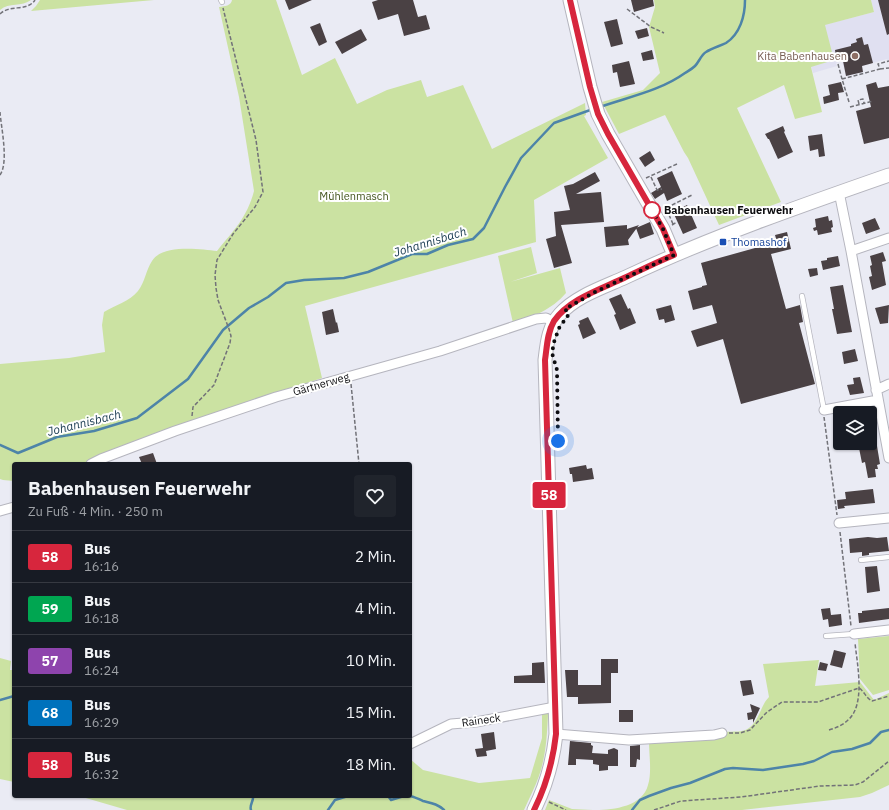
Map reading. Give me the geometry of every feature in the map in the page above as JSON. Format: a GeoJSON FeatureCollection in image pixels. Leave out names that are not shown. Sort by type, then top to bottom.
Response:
{"type":"FeatureCollection","features":[{"type":"Feature","properties":{"kind":"main road"},"geometry":{"type":"LineString","coordinates":[[570,0],[593,99],[598,114],[663,229],[674,255]]}},
{"type":"Feature","properties":{"kind":"main road"},"geometry":{"type":"LineString","coordinates":[[534,810],[548,775],[556,734],[545,360],[548,338],[554,322],[565,310],[595,292],[674,255],[748,225],[889,175]]}},
{"type":"Feature","properties":{"kind":"street"},"geometry":{"type":"LineString","coordinates":[[839,192],[889,458]]}},
{"type":"Feature","properties":{"kind":"street"},"geometry":{"type":"LineString","coordinates":[[851,251],[889,238]]}},
{"type":"Feature","properties":{"kind":"street","name":"Gärtnerweg"},"geometry":{"type":"LineString","coordinates":[[94,462],[101,458],[190,426],[276,397],[440,351],[536,319],[546,318],[554,322]]}},
{"type":"Feature","properties":{"kind":"street"},"geometry":{"type":"LineString","coordinates":[[876,390],[889,384]]}},
{"type":"Feature","properties":{"kind":"street"},"geometry":{"type":"LineString","coordinates":[[824,410],[878,400]]}},
{"type":"Feature","properties":{"kind":"street"},"geometry":{"type":"LineString","coordinates":[[0,511],[12,508]]}},
{"type":"Feature","properties":{"kind":"street"},"geometry":{"type":"LineString","coordinates":[[839,523],[889,518]]}},
{"type":"Feature","properties":{"kind":"street"},"geometry":{"type":"LineString","coordinates":[[854,634],[889,630]]}},
{"type":"Feature","properties":{"kind":"street","name":"Raineck"},"geometry":{"type":"LineString","coordinates":[[412,743],[451,724],[476,722],[555,707]]}},
{"type":"Feature","properties":{"kind":"street"},"geometry":{"type":"LineString","coordinates":[[556,734],[590,738],[629,740],[714,735],[722,733]]}},
{"type":"Feature","properties":{"kind":"lane"},"geometry":{"type":"LineString","coordinates":[[802,296],[824,410]]}},
{"type":"Feature","properties":{"kind":"lane"},"geometry":{"type":"LineString","coordinates":[[861,560],[889,557]]}},
{"type":"Feature","properties":{"kind":"lane"},"geometry":{"type":"LineString","coordinates":[[826,636],[854,634]]}},
{"type":"Feature","properties":{"kind":"path"},"geometry":{"type":"LineString","coordinates":[[0,14],[6,10],[30,6],[35,0]]}},
{"type":"Feature","properties":{"kind":"path"},"geometry":{"type":"LineString","coordinates":[[190,426],[193,407],[214,385],[230,343],[231,336],[218,300],[216,288],[215,275],[217,260],[233,234],[255,207],[263,192],[256,140],[222,1]]}},
{"type":"Feature","properties":{"kind":"path"},"geometry":{"type":"LineString","coordinates":[[627,8],[651,27],[664,33]]}},
{"type":"Feature","properties":{"kind":"path"},"geometry":{"type":"LineString","coordinates":[[880,70],[878,64],[889,61]]}},
{"type":"Feature","properties":{"kind":"path"},"geometry":{"type":"LineString","coordinates":[[838,64],[848,102]]}},
{"type":"Feature","properties":{"kind":"path"},"geometry":{"type":"LineString","coordinates":[[842,78],[889,68]]}},
{"type":"Feature","properties":{"kind":"path"},"geometry":{"type":"LineString","coordinates":[[859,104],[858,100],[863,99],[864,103]]}},
{"type":"Feature","properties":{"kind":"path"},"geometry":{"type":"LineString","coordinates":[[850,107],[874,101]]}},
{"type":"Feature","properties":{"kind":"path"},"geometry":{"type":"LineString","coordinates":[[0,112],[4,156],[3,170],[0,175]]}},
{"type":"Feature","properties":{"kind":"path"},"geometry":{"type":"LineString","coordinates":[[642,180],[677,164]]}},
{"type":"Feature","properties":{"kind":"path"},"geometry":{"type":"LineString","coordinates":[[651,176],[657,190],[662,189]]}},
{"type":"Feature","properties":{"kind":"path"},"geometry":{"type":"LineString","coordinates":[[673,224],[666,208],[692,195]]}},
{"type":"Feature","properties":{"kind":"path"},"geometry":{"type":"LineString","coordinates":[[350,376],[359,462]]}},
{"type":"Feature","properties":{"kind":"path"},"geometry":{"type":"LineString","coordinates":[[824,410],[851,630],[854,634],[859,688],[859,695],[850,720],[829,730]]}},
{"type":"Feature","properties":{"kind":"path"},"geometry":{"type":"LineString","coordinates":[[859,688],[863,690],[872,701],[889,696]]}},
{"type":"Feature","properties":{"kind":"path"},"geometry":{"type":"LineString","coordinates":[[722,733],[740,733],[750,730],[767,712],[782,702],[818,702],[859,688]]}},
{"type":"Feature","properties":{"kind":"path"},"geometry":{"type":"LineString","coordinates":[[654,810],[666,805],[681,802],[741,797],[820,786],[855,785],[863,782],[889,762]]}},
{"type":"Feature","properties":{"kind":"path"},"geometry":{"type":"LineString","coordinates":[[540,798],[566,810]]}},
{"type":"Feature","properties":{"kind":"shaded area"},"geometry":{"type":"Polygon","coordinates":[[[871,0],[889,0],[889,62],[887,59],[862,66],[863,72],[846,76],[842,61],[836,63],[837,66],[813,73],[801,31],[874,12],[871,0]]]}},
{"type":"Feature","properties":{"kind":"green space"},"geometry":{"type":"Polygon","coordinates":[[[0,0],[31,0],[24,3],[7,6],[0,10],[0,0]]]}},
{"type":"Feature","properties":{"kind":"green space"},"geometry":{"type":"Polygon","coordinates":[[[40,0],[154,0],[31,11],[40,0]]]}},
{"type":"Feature","properties":{"kind":"green space","name":"Mühlenmasch"},"geometry":{"type":"Polygon","coordinates":[[[232,0],[276,0],[302,75],[335,58],[357,104],[387,90],[421,80],[427,97],[463,85],[492,149],[585,103],[586,115],[584,116],[608,158],[534,200],[536,242],[305,306],[322,378],[174,427],[96,456],[87,462],[12,462],[12,481],[0,479],[0,364],[69,358],[105,352],[102,325],[104,312],[135,295],[142,284],[152,261],[157,256],[164,252],[182,249],[217,251],[239,224],[248,209],[254,191],[239,97],[219,7],[229,5],[232,0]]]}},
{"type":"Feature","properties":{"kind":"green space"},"geometry":{"type":"Polygon","coordinates":[[[654,0],[871,0],[874,12],[825,25],[834,60],[811,67],[822,112],[795,119],[784,85],[737,108],[781,202],[719,225],[688,158],[665,115],[619,134],[602,102],[643,90],[660,73],[649,27],[655,7],[654,0]]]}},
{"type":"Feature","properties":{"kind":"green space"},"geometry":{"type":"Polygon","coordinates":[[[531,247],[537,273],[510,282],[560,268],[566,293],[542,312],[513,323],[498,256],[531,247]]]}},
{"type":"Feature","properties":{"kind":"green space"},"geometry":{"type":"Polygon","coordinates":[[[889,636],[889,690],[873,695],[860,679],[858,639],[889,636]]]}},
{"type":"Feature","properties":{"kind":"green space"},"geometry":{"type":"Polygon","coordinates":[[[0,658],[11,661],[10,670],[12,670],[12,782],[0,779],[0,658]]]}},
{"type":"Feature","properties":{"kind":"green space"},"geometry":{"type":"Polygon","coordinates":[[[819,660],[815,686],[860,682],[874,700],[889,693],[889,785],[860,797],[742,810],[596,810],[619,808],[634,802],[645,792],[650,775],[649,741],[741,731],[747,730],[753,725],[769,697],[763,664],[819,660]]]}},
{"type":"Feature","properties":{"kind":"green space"},"geometry":{"type":"Polygon","coordinates":[[[542,714],[548,714],[547,738],[543,761],[537,780],[524,810],[127,810],[86,798],[412,798],[412,761],[423,770],[479,783],[530,778],[542,738],[542,714]]]}},
{"type":"Feature","properties":{"kind":"green space"},"geometry":{"type":"Polygon","coordinates":[[[549,800],[572,809],[593,810],[545,810],[549,800]]]}},
{"type":"Feature","properties":{"kind":"building"},"geometry":{"type":"Polygon","coordinates":[[[285,0],[312,0],[289,10],[285,0]]]}},
{"type":"Feature","properties":{"kind":"building"},"geometry":{"type":"Polygon","coordinates":[[[378,0],[413,0],[418,17],[426,15],[430,29],[404,36],[398,14],[378,20],[372,2],[378,0]]]}},
{"type":"Feature","properties":{"kind":"building"},"geometry":{"type":"Polygon","coordinates":[[[631,0],[653,0],[654,6],[634,12],[631,0]]]}},
{"type":"Feature","properties":{"kind":"building"},"geometry":{"type":"Polygon","coordinates":[[[878,0],[889,0],[889,34],[887,35],[878,0]]]}},
{"type":"Feature","properties":{"kind":"building"},"geometry":{"type":"Polygon","coordinates":[[[617,19],[623,44],[611,47],[604,22],[617,19]]]}},
{"type":"Feature","properties":{"kind":"building"},"geometry":{"type":"Polygon","coordinates":[[[320,23],[327,42],[319,46],[310,27],[320,23]]]}},
{"type":"Feature","properties":{"kind":"building"},"geometry":{"type":"Polygon","coordinates":[[[647,28],[649,36],[638,39],[635,31],[647,28]]]}},
{"type":"Feature","properties":{"kind":"building"},"geometry":{"type":"Polygon","coordinates":[[[361,29],[367,40],[342,54],[335,42],[361,29]]]}},
{"type":"Feature","properties":{"kind":"building","name":"Kita Babenhausen"},"geometry":{"type":"Polygon","coordinates":[[[862,37],[864,45],[868,44],[873,63],[862,66],[863,72],[846,76],[843,61],[841,61],[839,56],[836,57],[835,50],[851,46],[851,44],[857,42],[856,39],[862,37]]]}},
{"type":"Feature","properties":{"kind":"building"},"geometry":{"type":"Polygon","coordinates":[[[652,50],[654,59],[643,61],[641,53],[652,50]]]}},
{"type":"Feature","properties":{"kind":"building"},"geometry":{"type":"Polygon","coordinates":[[[629,61],[635,84],[620,87],[617,72],[613,73],[612,65],[629,61]]]}},
{"type":"Feature","properties":{"kind":"building"},"geometry":{"type":"Polygon","coordinates":[[[841,82],[844,92],[838,93],[839,100],[824,104],[823,97],[830,95],[828,85],[841,82]]]}},
{"type":"Feature","properties":{"kind":"building"},"geometry":{"type":"Polygon","coordinates":[[[876,82],[878,88],[889,86],[889,138],[864,144],[856,111],[871,107],[866,85],[876,82]]]}},
{"type":"Feature","properties":{"kind":"building"},"geometry":{"type":"Polygon","coordinates":[[[783,126],[784,132],[793,152],[778,159],[769,139],[765,134],[783,126]]]}},
{"type":"Feature","properties":{"kind":"building"},"geometry":{"type":"Polygon","coordinates":[[[822,134],[825,156],[819,157],[818,149],[810,151],[808,136],[822,134]]]}},
{"type":"Feature","properties":{"kind":"building"},"geometry":{"type":"Polygon","coordinates":[[[650,151],[655,160],[645,167],[639,158],[650,151]]]}},
{"type":"Feature","properties":{"kind":"building"},"geometry":{"type":"Polygon","coordinates":[[[672,171],[682,194],[667,201],[664,193],[655,199],[651,193],[661,187],[657,178],[672,171]]]}},
{"type":"Feature","properties":{"kind":"building"},"geometry":{"type":"Polygon","coordinates":[[[595,172],[600,181],[576,194],[601,192],[604,222],[561,225],[572,263],[554,268],[546,239],[556,236],[554,212],[570,210],[564,186],[573,184],[595,172]]]}},
{"type":"Feature","properties":{"kind":"building"},"geometry":{"type":"Polygon","coordinates":[[[687,205],[697,228],[683,234],[673,212],[687,205]]]}},
{"type":"Feature","properties":{"kind":"building"},"geometry":{"type":"Polygon","coordinates":[[[828,216],[829,221],[832,220],[832,232],[818,235],[817,230],[814,231],[813,228],[816,227],[815,219],[828,216]]]}},
{"type":"Feature","properties":{"kind":"building"},"geometry":{"type":"Polygon","coordinates":[[[875,218],[880,229],[866,234],[862,223],[875,218]]]}},
{"type":"Feature","properties":{"kind":"building"},"geometry":{"type":"Polygon","coordinates":[[[650,222],[654,234],[640,239],[636,228],[650,222]]]}},
{"type":"Feature","properties":{"kind":"building"},"geometry":{"type":"Polygon","coordinates":[[[627,225],[627,229],[639,225],[628,240],[629,245],[606,247],[604,227],[627,225]]]}},
{"type":"Feature","properties":{"kind":"building"},"geometry":{"type":"Polygon","coordinates":[[[787,232],[791,249],[771,254],[786,309],[800,305],[803,322],[799,323],[815,384],[741,404],[723,339],[697,347],[691,331],[717,323],[712,305],[693,310],[688,291],[707,285],[701,263],[777,242],[775,235],[787,232]]]}},
{"type":"Feature","properties":{"kind":"building"},"geometry":{"type":"Polygon","coordinates":[[[883,252],[886,261],[882,262],[886,285],[872,290],[869,277],[872,276],[870,256],[883,252]]]}},
{"type":"Feature","properties":{"kind":"building"},"geometry":{"type":"Polygon","coordinates":[[[838,256],[840,266],[823,270],[821,261],[838,256]]]}},
{"type":"Feature","properties":{"kind":"building"},"geometry":{"type":"Polygon","coordinates":[[[817,268],[818,275],[810,277],[808,269],[817,268]]]}},
{"type":"Feature","properties":{"kind":"building"},"geometry":{"type":"Polygon","coordinates":[[[843,285],[852,332],[837,334],[832,309],[834,309],[830,287],[843,285]]]}},
{"type":"Feature","properties":{"kind":"building"},"geometry":{"type":"Polygon","coordinates":[[[621,294],[628,309],[630,308],[636,323],[620,330],[614,315],[616,314],[609,299],[621,294]]]}},
{"type":"Feature","properties":{"kind":"building"},"geometry":{"type":"Polygon","coordinates":[[[671,305],[675,320],[665,323],[664,319],[659,320],[656,309],[671,305]]]}},
{"type":"Feature","properties":{"kind":"building"},"geometry":{"type":"Polygon","coordinates":[[[889,305],[888,323],[880,324],[875,308],[889,305]]]}},
{"type":"Feature","properties":{"kind":"building"},"geometry":{"type":"Polygon","coordinates":[[[333,309],[339,332],[326,335],[322,312],[333,309]]]}},
{"type":"Feature","properties":{"kind":"building"},"geometry":{"type":"Polygon","coordinates":[[[588,317],[596,333],[583,339],[578,325],[580,324],[579,321],[588,317]]]}},
{"type":"Feature","properties":{"kind":"building"},"geometry":{"type":"Polygon","coordinates":[[[855,349],[858,361],[844,364],[842,352],[855,349]]]}},
{"type":"Feature","properties":{"kind":"building"},"geometry":{"type":"Polygon","coordinates":[[[860,377],[864,393],[850,395],[847,385],[854,384],[853,378],[860,377]]]}},
{"type":"Feature","properties":{"kind":"building"},"geometry":{"type":"Polygon","coordinates":[[[877,446],[880,464],[877,465],[878,469],[875,469],[876,477],[868,478],[865,462],[862,463],[859,450],[877,450],[877,446]]]}},
{"type":"Feature","properties":{"kind":"building"},"geometry":{"type":"Polygon","coordinates":[[[153,453],[156,462],[141,462],[139,457],[153,453]]]}},
{"type":"Feature","properties":{"kind":"building"},"geometry":{"type":"Polygon","coordinates":[[[586,465],[587,469],[592,468],[594,479],[573,482],[572,474],[570,474],[569,468],[586,465]]]}},
{"type":"Feature","properties":{"kind":"building"},"geometry":{"type":"Polygon","coordinates":[[[873,489],[875,503],[844,506],[845,508],[838,509],[837,500],[846,499],[845,492],[873,489]]]}},
{"type":"Feature","properties":{"kind":"building"},"geometry":{"type":"Polygon","coordinates":[[[887,537],[889,551],[869,553],[869,555],[862,556],[862,552],[850,553],[849,539],[887,537]]]}},
{"type":"Feature","properties":{"kind":"building"},"geometry":{"type":"Polygon","coordinates":[[[877,566],[880,591],[867,593],[865,567],[877,566]]]}},
{"type":"Feature","properties":{"kind":"building"},"geometry":{"type":"Polygon","coordinates":[[[830,608],[831,615],[841,614],[842,625],[829,627],[828,619],[823,620],[821,609],[830,608]]]}},
{"type":"Feature","properties":{"kind":"building"},"geometry":{"type":"Polygon","coordinates":[[[889,608],[889,619],[859,623],[858,613],[862,613],[862,611],[889,608]]]}},
{"type":"Feature","properties":{"kind":"building"},"geometry":{"type":"Polygon","coordinates":[[[834,650],[846,653],[842,668],[830,665],[834,650]]]}},
{"type":"Feature","properties":{"kind":"building"},"geometry":{"type":"Polygon","coordinates":[[[601,659],[618,659],[618,673],[611,673],[611,703],[578,704],[578,697],[567,697],[565,670],[578,670],[578,685],[601,685],[601,659]]]}},
{"type":"Feature","properties":{"kind":"building"},"geometry":{"type":"Polygon","coordinates":[[[544,662],[545,683],[514,683],[514,676],[532,675],[532,663],[544,662]]]}},
{"type":"Feature","properties":{"kind":"building"},"geometry":{"type":"Polygon","coordinates":[[[820,662],[828,664],[826,671],[818,670],[820,662]]]}},
{"type":"Feature","properties":{"kind":"building"},"geometry":{"type":"Polygon","coordinates":[[[751,680],[754,694],[743,696],[740,681],[751,680]]]}},
{"type":"Feature","properties":{"kind":"building"},"geometry":{"type":"Polygon","coordinates":[[[750,704],[760,708],[753,723],[753,719],[748,720],[747,713],[752,712],[750,704]]]}},
{"type":"Feature","properties":{"kind":"building"},"geometry":{"type":"Polygon","coordinates":[[[619,710],[633,710],[633,722],[619,722],[619,710]]]}},
{"type":"Feature","properties":{"kind":"building"},"geometry":{"type":"Polygon","coordinates":[[[494,732],[496,749],[486,751],[487,756],[477,757],[475,749],[483,748],[481,734],[494,732]]]}},
{"type":"Feature","properties":{"kind":"building"},"geometry":{"type":"Polygon","coordinates":[[[570,741],[591,743],[593,746],[592,753],[608,754],[608,750],[614,748],[618,750],[618,766],[608,766],[608,770],[599,771],[599,765],[593,764],[593,760],[576,759],[576,765],[568,765],[570,741]]]}},
{"type":"Feature","properties":{"kind":"building"},"geometry":{"type":"Polygon","coordinates":[[[640,745],[640,760],[637,759],[636,767],[630,767],[630,746],[640,745]]]}},
{"type":"Feature","properties":{"kind":"waterway","name":"Johannisbach"},"geometry":{"type":"LineString","coordinates":[[600,107],[655,89],[693,68],[704,53],[726,43],[735,35],[743,18],[745,0]]}},
{"type":"Feature","properties":{"kind":"waterway","name":"Johannisbach"},"geometry":{"type":"LineString","coordinates":[[0,445],[18,453],[57,437],[94,431],[137,418],[188,379],[223,330],[249,308],[268,297],[286,283],[304,280],[344,278],[368,272],[412,254],[427,254],[448,245],[473,239],[484,228],[521,158],[554,123],[593,109]]}},
{"type":"Feature","properties":{"kind":"waterway"},"geometry":{"type":"LineString","coordinates":[[0,700],[12,697]]}},
{"type":"Feature","properties":{"kind":"waterway"},"geometry":{"type":"LineString","coordinates":[[632,810],[640,800],[649,796],[690,783],[725,769],[733,768],[763,770],[803,764],[814,761],[832,752],[852,749],[870,743],[881,732],[889,730]]}},
{"type":"Feature","properties":{"kind":"waterway"},"geometry":{"type":"LineString","coordinates":[[412,797],[439,806],[444,810]]}},
{"type":"Feature","properties":{"kind":"waterway"},"geometry":{"type":"LineString","coordinates":[[251,810],[253,798]]}},
{"type":"Feature","properties":{"kind":"waterway"},"geometry":{"type":"LineString","coordinates":[[328,810],[335,800],[342,798]]}},
{"type":"Feature","properties":{"kind":"waterway"},"geometry":{"type":"LineString","coordinates":[[390,798],[391,800],[398,798]]}},
{"type":"Feature","properties":{"kind":"bus line","name":"58"},"geometry":{"type":"LineString","coordinates":[[534,810],[545,786],[552,760],[556,734],[545,360],[549,334],[559,315],[573,303],[674,255],[663,229],[598,114],[590,87],[570,0]]}},
{"type":"Feature","properties":{"kind":"place","name":"Kita Babenhausen"},"geometry":{"type":"Point","coordinates":[855,56]}},
{"type":"Feature","properties":{"kind":"place","name":"Babenhausen Feuerwehr"},"geometry":{"type":"Point","coordinates":[652,210]}},
{"type":"Feature","properties":{"kind":"place","name":"Thomashof"},"geometry":{"type":"Point","coordinates":[723,242]}},
{"type":"Feature","properties":{"kind":"route"},"geometry":{"type":"LineString","coordinates":[[558,441],[557,370],[556,364],[552,358],[552,353],[559,328],[569,314],[565,309],[573,303],[595,292],[674,255],[663,229],[652,210]]}}]}
